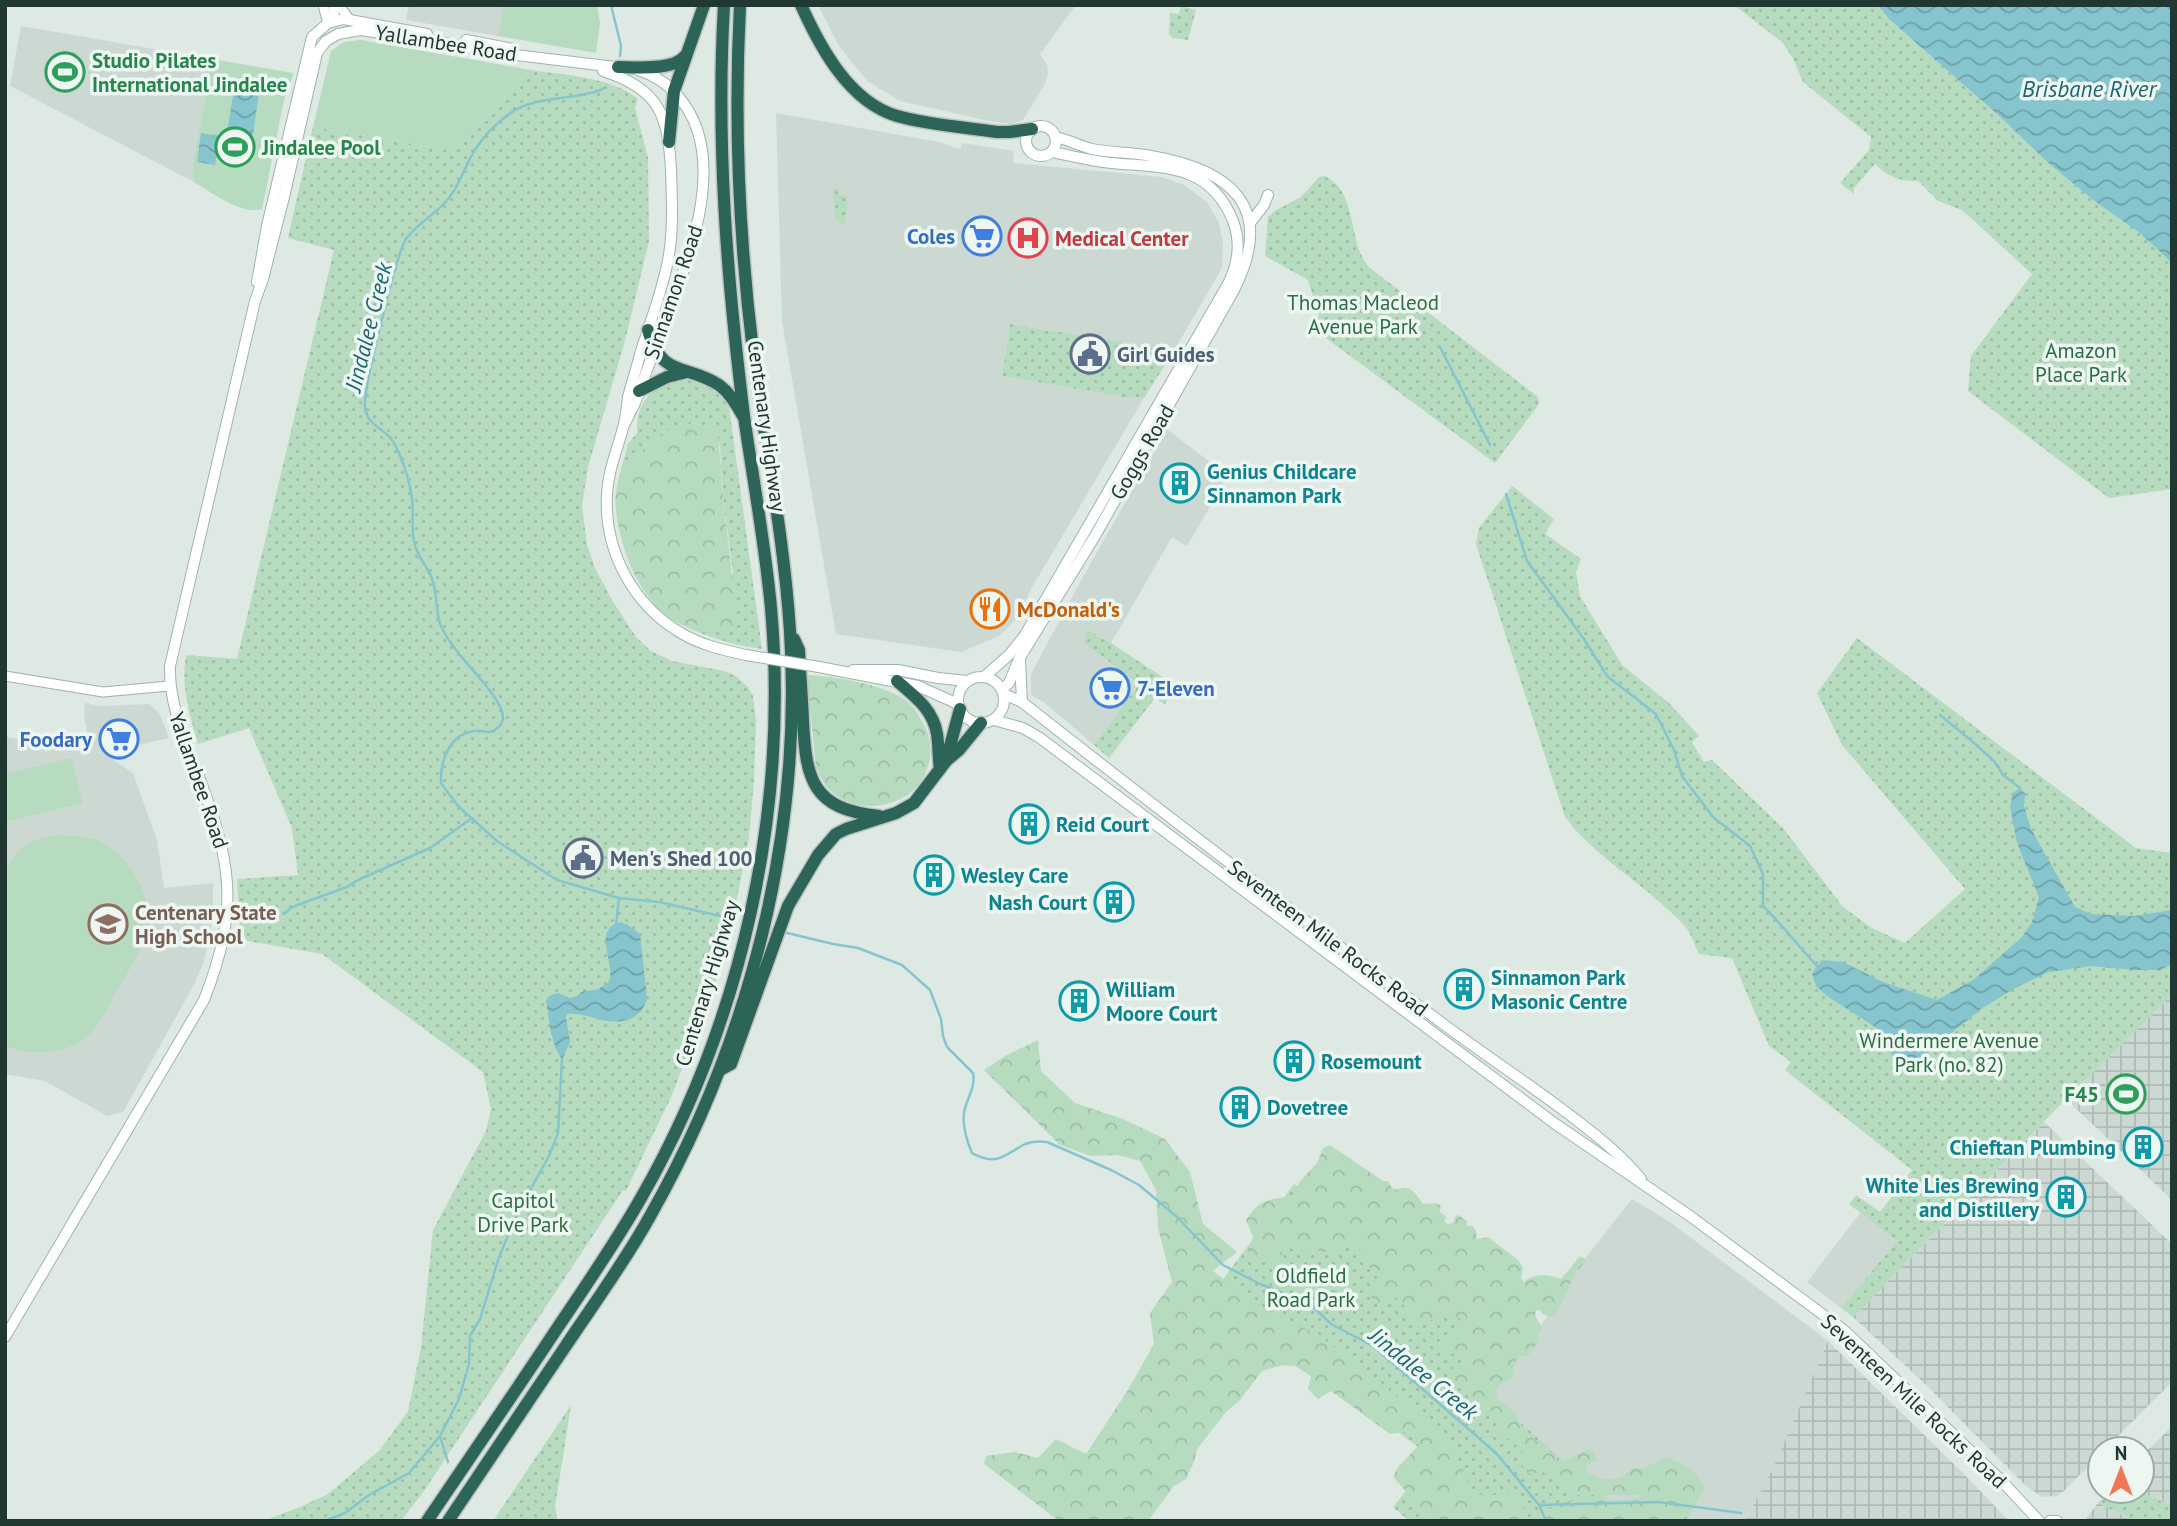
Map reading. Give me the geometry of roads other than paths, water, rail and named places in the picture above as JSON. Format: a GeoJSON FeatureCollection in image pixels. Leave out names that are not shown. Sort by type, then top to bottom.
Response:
{"type":"FeatureCollection","features":[{"type":"Feature","properties":{"kind":"highway"},"geometry":{"type":"LineString","coordinates":[[669,142],[674,91],[704,5]]}},
{"type":"Feature","properties":{"kind":"highway","name":"Centenary Highway"},"geometry":{"type":"LineString","coordinates":[[427,1521],[588,1282],[641,1198],[686,1110],[702,1071],[732,982],[749,919],[770,788],[774,719],[771,608],[728,275],[721,108],[724,5]]}},
{"type":"Feature","properties":{"kind":"highway","name":"Centenary Highway"},"geometry":{"type":"LineString","coordinates":[[448,1521],[647,1222],[701,1117],[720,1070],[743,1002],[771,899],[786,795],[790,742],[790,631],[744,263],[738,137],[740,5]]}},
{"type":"Feature","properties":{"kind":"highway"},"geometry":{"type":"LineString","coordinates":[[801,5],[818,41],[838,70],[858,93],[888,113],[997,132],[1032,129]]}},
{"type":"Feature","properties":{"kind":"highway"},"geometry":{"type":"LineString","coordinates":[[618,67],[668,65],[679,62],[685,54]]}},
{"type":"Feature","properties":{"kind":"highway"},"geometry":{"type":"LineString","coordinates":[[648,330],[654,350],[669,364],[724,389],[745,419]]}},
{"type":"Feature","properties":{"kind":"highway"},"geometry":{"type":"LineString","coordinates":[[639,391],[667,377],[687,372]]}},
{"type":"Feature","properties":{"kind":"highway"},"geometry":{"type":"LineString","coordinates":[[790,631],[799,650],[806,757],[811,779],[828,800],[843,809],[886,816]]}},
{"type":"Feature","properties":{"kind":"highway"},"geometry":{"type":"LineString","coordinates":[[897,681],[917,697],[933,721],[943,765]]}},
{"type":"Feature","properties":{"kind":"highway"},"geometry":{"type":"LineString","coordinates":[[943,765],[959,707]]}},
{"type":"Feature","properties":{"kind":"highway"},"geometry":{"type":"LineString","coordinates":[[720,1070],[731,1064],[788,906],[808,869],[826,844],[836,834],[855,824],[886,816],[914,803],[943,765],[987,722]]}},
{"type":"Feature","properties":{"kind":"main road","name":"Yallambee Road"},"geometry":{"type":"LineString","coordinates":[[5,1338],[204,1000],[222,948],[228,895],[223,846],[216,820],[176,717],[169,687],[175,640],[255,301],[262,245],[309,42],[316,32],[331,22],[349,19],[443,40],[540,57]]}},
{"type":"Feature","properties":{"kind":"main road"},"geometry":{"type":"LineString","coordinates":[[331,22],[342,32]]}},
{"type":"Feature","properties":{"kind":"main road","name":"Yallambee Road"},"geometry":{"type":"LineString","coordinates":[[255,301],[284,197],[317,53],[327,41],[342,32],[360,30],[443,40]]}},
{"type":"Feature","properties":{"kind":"main road","name":"Sinnamon Road"},"geometry":{"type":"LineString","coordinates":[[540,57],[648,73],[674,91],[691,114],[700,138],[701,197],[689,253],[610,469],[607,510],[612,544],[635,592],[655,615],[682,634],[709,646],[897,681],[927,689],[959,707]]}},
{"type":"Feature","properties":{"kind":"main road","name":"Sinnamon Road"},"geometry":{"type":"LineString","coordinates":[[586,65],[625,78],[648,94],[661,114],[669,142],[671,239],[664,278],[628,397],[625,423]]}},
{"type":"Feature","properties":{"kind":"main road"},"geometry":{"type":"LineString","coordinates":[[1045,126],[1053,131],[1056,137],[1052,152],[1040,156],[1029,149],[1026,140],[1032,129],[1045,126]]}},
{"type":"Feature","properties":{"kind":"main road","name":"Goggs Road"},"geometry":{"type":"LineString","coordinates":[[1003,692],[1019,659],[1095,537],[1234,290],[1248,256],[1251,238],[1250,223],[1243,205],[1227,184],[1209,173],[1147,155],[1091,149],[1056,137]]}},
{"type":"Feature","properties":{"kind":"main road","name":"Goggs Road"},"geometry":{"type":"LineString","coordinates":[[984,677],[1009,655],[1025,635],[1228,284],[1235,267],[1236,233],[1229,213],[1206,184],[1179,170],[1052,152]]}},
{"type":"Feature","properties":{"kind":"main road"},"geometry":{"type":"LineString","coordinates":[[1250,223],[1268,195]]}},
{"type":"Feature","properties":{"kind":"main road"},"geometry":{"type":"LineString","coordinates":[[1019,659],[1022,702]]}},
{"type":"Feature","properties":{"kind":"main road","name":"Sinnamon Road"},"geometry":{"type":"LineString","coordinates":[[845,671],[888,670],[967,681]]}},
{"type":"Feature","properties":{"kind":"main road"},"geometry":{"type":"LineString","coordinates":[[984,677],[991,679],[1003,692],[1003,708],[987,722],[968,720],[959,707],[959,691],[967,681],[984,677]]}},
{"type":"Feature","properties":{"kind":"main road","name":"Seventeen Mile Rocks Road"},"geometry":{"type":"LineString","coordinates":[[1003,692],[1022,702],[1132,789],[1450,1030],[1531,1085],[1626,1161],[1648,1188]]}},
{"type":"Feature","properties":{"kind":"main road","name":"Seventeen Mile Rocks Road"},"geometry":{"type":"LineString","coordinates":[[987,722],[1023,728],[1040,738],[1554,1123],[1690,1216],[1845,1331],[2001,1480],[2039,1521]]}},
{"type":"Feature","properties":{"kind":"main road"},"geometry":{"type":"LineString","coordinates":[[2050,1521],[2057,1521]]}},
{"type":"Feature","properties":{"kind":"street"},"geometry":{"type":"LineString","coordinates":[[323,5],[331,22]]}},
{"type":"Feature","properties":{"kind":"street"},"geometry":{"type":"LineString","coordinates":[[331,22],[333,5]]}},
{"type":"Feature","properties":{"kind":"street"},"geometry":{"type":"LineString","coordinates":[[339,5],[349,19]]}},
{"type":"Feature","properties":{"kind":"street"},"geometry":{"type":"LineString","coordinates":[[5,676],[103,692],[169,687]]}},
{"type":"Feature","properties":{"kind":"water","name":"Brisbane River"},"geometry":{"type":"Polygon","coordinates":[[[1877,5],[2172,5],[2172,263],[2141,234],[2093,200],[2046,161],[1889,19],[1877,5]]]}},
{"type":"Feature","properties":{"kind":"water"},"geometry":{"type":"Polygon","coordinates":[[[234,89],[259,93],[249,161],[223,157],[234,89]]]}},
{"type":"Feature","properties":{"kind":"water"},"geometry":{"type":"Polygon","coordinates":[[[201,133],[220,136],[215,165],[197,162],[201,133]]]}},
{"type":"Feature","properties":{"kind":"water"},"geometry":{"type":"Polygon","coordinates":[[[2020,788],[2025,793],[2024,806],[2031,829],[2075,907],[2091,914],[2134,916],[2172,910],[2172,964],[2160,970],[2091,966],[2049,972],[2015,988],[1981,1009],[1916,1062],[1902,1065],[1893,1057],[1878,1029],[1827,996],[1816,986],[1812,973],[1822,960],[1843,962],[1883,982],[1937,1000],[1973,980],[2022,937],[2032,922],[2039,897],[2017,843],[2010,806],[2013,793],[2020,788]]]}},
{"type":"Feature","properties":{"kind":"water"},"geometry":{"type":"Polygon","coordinates":[[[620,922],[640,934],[647,998],[645,1005],[633,1018],[621,1021],[567,1014],[570,1042],[562,1060],[551,1033],[546,1000],[558,993],[570,998],[608,983],[610,968],[607,933],[620,922]]]}},
{"type":"Feature","properties":{"kind":"waterway","name":"Jindalee Creek"},"geometry":{"type":"LineString","coordinates":[[611,5],[621,46],[620,56]]}},
{"type":"Feature","properties":{"kind":"waterway","name":"Jindalee Creek"},"geometry":{"type":"LineString","coordinates":[[604,88],[593,93],[526,105],[504,118],[477,147],[448,199],[406,239],[381,323],[365,408],[374,425],[393,441],[409,481],[415,546],[432,579],[439,620],[444,632],[494,696],[503,717],[501,724],[493,731],[466,733],[453,743],[444,758],[441,783],[458,806],[497,841],[557,880],[619,898],[659,902],[733,919]]}},
{"type":"Feature","properties":{"kind":"waterway"},"geometry":{"type":"LineString","coordinates":[[1440,347],[1490,445]]}},
{"type":"Feature","properties":{"kind":"waterway"},"geometry":{"type":"LineString","coordinates":[[1506,494],[1527,561],[1584,639],[1607,676],[1656,714],[1674,750],[1682,776],[1713,817],[1750,846],[1763,874],[1763,906],[1819,968]]}},
{"type":"Feature","properties":{"kind":"waterway"},"geometry":{"type":"LineString","coordinates":[[1940,715],[1994,761],[2003,775],[2020,788],[2020,791]]}},
{"type":"Feature","properties":{"kind":"waterway"},"geometry":{"type":"LineString","coordinates":[[284,914],[292,907],[347,887],[430,848],[472,818]]}},
{"type":"Feature","properties":{"kind":"waterway"},"geometry":{"type":"LineString","coordinates":[[616,925],[619,898]]}},
{"type":"Feature","properties":{"kind":"waterway","name":"Jindalee Creek"},"geometry":{"type":"LineString","coordinates":[[783,932],[858,948],[902,965],[930,990],[941,1019],[947,1047],[973,1073],[973,1084],[964,1118],[965,1133],[972,1153],[994,1159],[1028,1143],[1047,1142],[1139,1185],[1176,1216],[1223,1265],[1260,1284],[1309,1303],[1331,1324],[1373,1346],[1496,1453],[1539,1505],[1546,1521]]}},
{"type":"Feature","properties":{"kind":"waterway"},"geometry":{"type":"LineString","coordinates":[[315,1521],[327,1520],[345,1513],[369,1495],[409,1473],[440,1436],[459,1399],[469,1364],[470,1336],[480,1319],[499,1257],[518,1212],[549,1156],[558,1133],[562,1059]]}},
{"type":"Feature","properties":{"kind":"waterway"},"geometry":{"type":"LineString","coordinates":[[440,1436],[448,1462]]}},
{"type":"Feature","properties":{"kind":"waterway"},"geometry":{"type":"LineString","coordinates":[[1539,1505],[1658,1502],[1741,1513]]}},
{"type":"Feature","properties":{"kind":"place","name":"Studio Pilates International Jindalee"},"geometry":{"type":"Point","coordinates":[65,72]}},
{"type":"Feature","properties":{"kind":"place","name":"Jindalee Pool"},"geometry":{"type":"Point","coordinates":[235,147]}},
{"type":"Feature","properties":{"kind":"place","name":"Coles"},"geometry":{"type":"Point","coordinates":[982,236]}},
{"type":"Feature","properties":{"kind":"place","name":"Medical Center"},"geometry":{"type":"Point","coordinates":[1028,238]}},
{"type":"Feature","properties":{"kind":"place","name":"Girl Guides"},"geometry":{"type":"Point","coordinates":[1090,354]}},
{"type":"Feature","properties":{"kind":"place","name":"Genius Childcare Sinnamon Park"},"geometry":{"type":"Point","coordinates":[1180,483]}},
{"type":"Feature","properties":{"kind":"place","name":"McDonald's"},"geometry":{"type":"Point","coordinates":[990,609]}},
{"type":"Feature","properties":{"kind":"place","name":"7-Eleven"},"geometry":{"type":"Point","coordinates":[1110,688]}},
{"type":"Feature","properties":{"kind":"place","name":"Foodary"},"geometry":{"type":"Point","coordinates":[119,739]}},
{"type":"Feature","properties":{"kind":"place","name":"Reid Court"},"geometry":{"type":"Point","coordinates":[1029,824]}},
{"type":"Feature","properties":{"kind":"place","name":"Men's Shed 100"},"geometry":{"type":"Point","coordinates":[583,858]}},
{"type":"Feature","properties":{"kind":"place","name":"Wesley Care"},"geometry":{"type":"Point","coordinates":[934,875]}},
{"type":"Feature","properties":{"kind":"place","name":"Nash Court"},"geometry":{"type":"Point","coordinates":[1114,902]}},
{"type":"Feature","properties":{"kind":"place","name":"Centenary State High School"},"geometry":{"type":"Point","coordinates":[108,924]}},
{"type":"Feature","properties":{"kind":"place","name":"Sinnamon Park Masonic Centre"},"geometry":{"type":"Point","coordinates":[1464,989]}},
{"type":"Feature","properties":{"kind":"place","name":"William Moore Court"},"geometry":{"type":"Point","coordinates":[1079,1001]}},
{"type":"Feature","properties":{"kind":"place","name":"Rosemount"},"geometry":{"type":"Point","coordinates":[1294,1061]}},
{"type":"Feature","properties":{"kind":"place","name":"F45"},"geometry":{"type":"Point","coordinates":[2126,1094]}},
{"type":"Feature","properties":{"kind":"place","name":"Dovetree"},"geometry":{"type":"Point","coordinates":[1240,1107]}},
{"type":"Feature","properties":{"kind":"place","name":"Chieftan Plumbing"},"geometry":{"type":"Point","coordinates":[2143,1147]}},
{"type":"Feature","properties":{"kind":"place","name":"White Lies Brewing and Distillery"},"geometry":{"type":"Point","coordinates":[2066,1197]}},
{"type":"Feature","properties":{"kind":"park label","name":"Thomas Macleod Avenue Park"},"geometry":{"type":"Point","coordinates":[1363,314]}},
{"type":"Feature","properties":{"kind":"park label","name":"Amazon Place Park"},"geometry":{"type":"Point","coordinates":[2081,362]}},
{"type":"Feature","properties":{"kind":"park label","name":"Windermere Avenue Park (no. 82)"},"geometry":{"type":"Point","coordinates":[1949,1052]}},
{"type":"Feature","properties":{"kind":"park label","name":"Capitol Drive Park"},"geometry":{"type":"Point","coordinates":[523,1212]}},
{"type":"Feature","properties":{"kind":"park label","name":"Oldfield Road Park"},"geometry":{"type":"Point","coordinates":[1311,1287]}}]}
